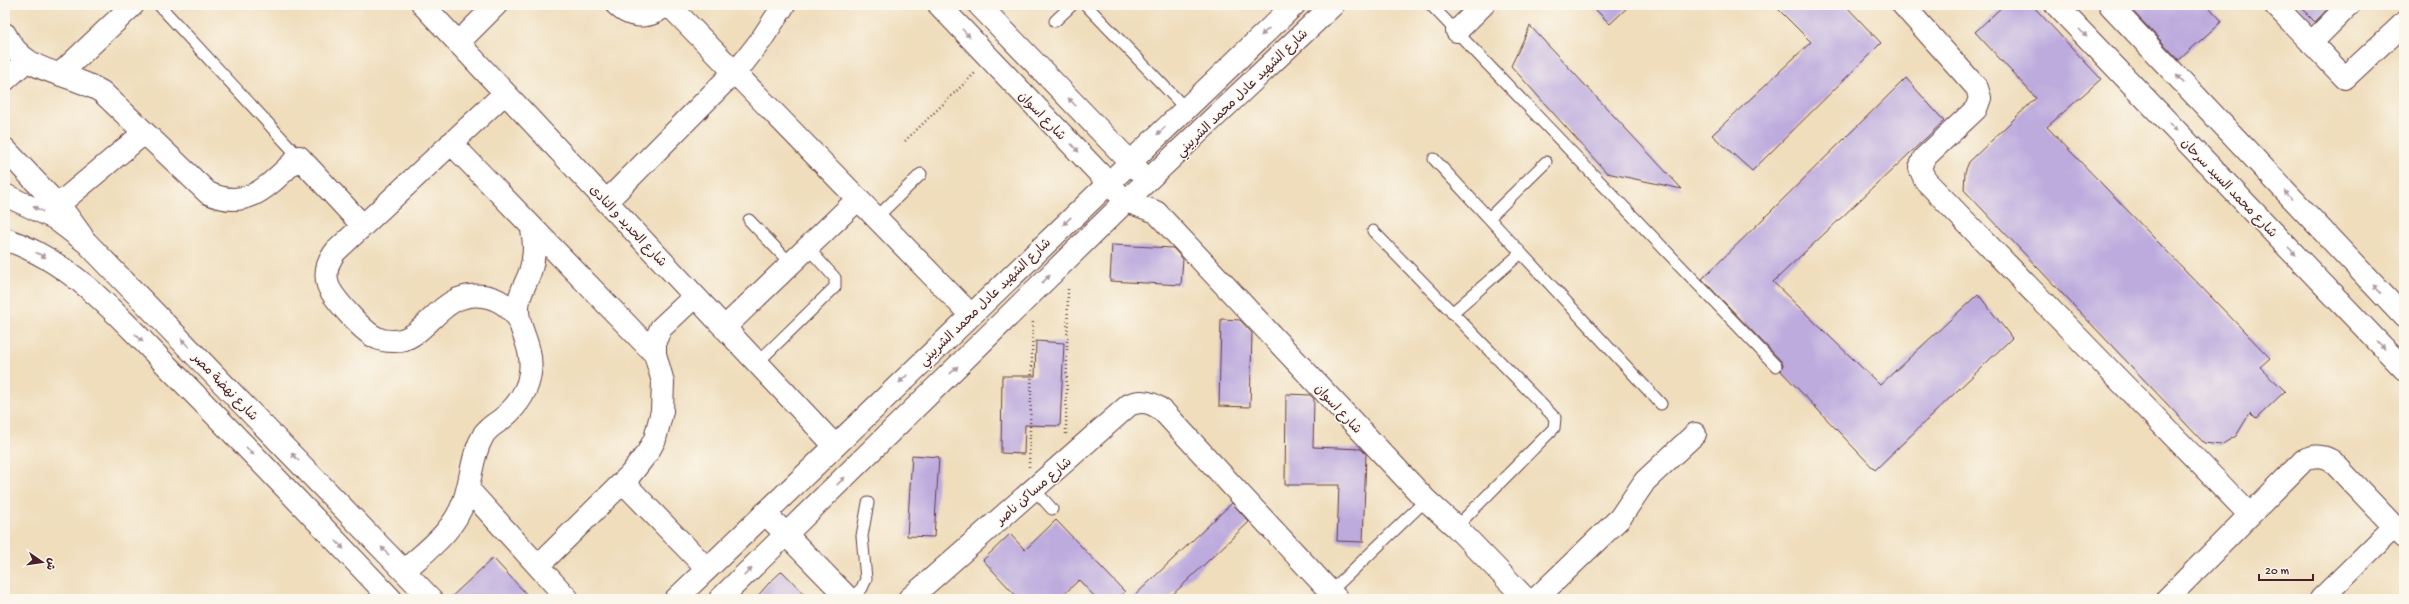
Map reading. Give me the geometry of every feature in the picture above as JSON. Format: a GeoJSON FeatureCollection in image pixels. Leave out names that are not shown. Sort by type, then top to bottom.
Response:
{"type":"FeatureCollection","features":[{"type":"Feature","properties":{"kind":"street"},"geometry":{"type":"LineString","coordinates":[[60,74],[133,5]]}},
{"type":"Feature","properties":{"kind":"street","name":"شارع الحديد و النادى"},"geometry":{"type":"LineString","coordinates":[[423,5],[835,446]]}},
{"type":"Feature","properties":{"kind":"street"},"geometry":{"type":"LineString","coordinates":[[458,42],[496,5]]}},
{"type":"Feature","properties":{"kind":"street"},"geometry":{"type":"LineString","coordinates":[[617,5],[625,12],[640,16],[655,13],[665,5]]}},
{"type":"Feature","properties":{"kind":"street"},"geometry":{"type":"LineString","coordinates":[[670,5],[970,314]]}},
{"type":"Feature","properties":{"kind":"street"},"geometry":{"type":"LineString","coordinates":[[606,201],[734,72],[761,40],[784,5]]}},
{"type":"Feature","properties":{"kind":"street","name":"شارع اسوان"},"geometry":{"type":"LineString","coordinates":[[939,5],[1126,201],[1156,212],[1426,500],[1456,527],[1526,599]]}},
{"type":"Feature","properties":{"kind":"street","name":"شارع اسوان"},"geometry":{"type":"LineString","coordinates":[[979,5],[1148,181],[1156,212]]}},
{"type":"Feature","properties":{"kind":"street","name":"شارع الشهيد عادل محمد الشربيني"},"geometry":{"type":"LineString","coordinates":[[676,599],[1129,161],[1294,5]]}},
{"type":"Feature","properties":{"kind":"street","name":"شارع الشهيد عادل محمد الشربيني"},"geometry":{"type":"LineString","coordinates":[[720,599],[1126,201],[1333,5]]}},
{"type":"Feature","properties":{"kind":"street"},"geometry":{"type":"LineString","coordinates":[[1457,31],[1483,5]]}},
{"type":"Feature","properties":{"kind":"street"},"geometry":{"type":"LineString","coordinates":[[1903,5],[1977,88],[1980,98],[1976,109],[1924,158],[1920,168],[1925,180],[2250,515]]}},
{"type":"Feature","properties":{"kind":"street","name":"شارع محمد السيد سرحان"},"geometry":{"type":"LineString","coordinates":[[2056,5],[2404,369]]}},
{"type":"Feature","properties":{"kind":"street"},"geometry":{"type":"LineString","coordinates":[[2110,5],[2404,317]]}},
{"type":"Feature","properties":{"kind":"street"},"geometry":{"type":"LineString","coordinates":[[2275,5],[2345,78],[2404,23]]}},
{"type":"Feature","properties":{"kind":"street"},"geometry":{"type":"LineString","coordinates":[[2311,43],[2349,5]]}},
{"type":"Feature","properties":{"kind":"street"},"geometry":{"type":"LineString","coordinates":[[5,34],[16,52],[37,67],[82,81],[102,92],[208,193],[226,200],[245,198],[263,190],[299,157],[363,226]]}},
{"type":"Feature","properties":{"kind":"street"},"geometry":{"type":"LineString","coordinates":[[5,80],[26,60]]}},
{"type":"Feature","properties":{"kind":"street"},"geometry":{"type":"LineString","coordinates":[[404,571],[447,531],[460,511],[468,489],[473,457],[479,442],[487,429],[514,407],[527,386],[530,369],[530,352],[518,318],[510,309],[495,299],[477,295],[465,296],[444,307],[407,338],[387,341],[377,338],[368,333],[336,298],[328,285],[326,271],[331,257],[505,93]]}},
{"type":"Feature","properties":{"kind":"street"},"geometry":{"type":"LineString","coordinates":[[58,205],[144,132]]}},
{"type":"Feature","properties":{"kind":"street"},"geometry":{"type":"LineString","coordinates":[[451,143],[532,230],[654,354]]}},
{"type":"Feature","properties":{"kind":"street"},"geometry":{"type":"LineString","coordinates":[[5,149],[58,205],[87,243]]}},
{"type":"Feature","properties":{"kind":"street","name":"شارع نهضة مصر"},"geometry":{"type":"LineString","coordinates":[[5,195],[36,207],[54,218],[87,243],[431,599]]}},
{"type":"Feature","properties":{"kind":"street"},"geometry":{"type":"LineString","coordinates":[[724,328],[858,199]]}},
{"type":"Feature","properties":{"kind":"street"},"geometry":{"type":"LineString","coordinates":[[518,318],[520,296],[534,259],[532,230]]}},
{"type":"Feature","properties":{"kind":"street"},"geometry":{"type":"LineString","coordinates":[[5,239],[45,257],[86,285],[230,430],[385,597]]}},
{"type":"Feature","properties":{"kind":"street"},"geometry":{"type":"LineString","coordinates":[[538,566],[623,482],[648,452],[659,425],[662,411],[662,382],[654,354],[655,341],[661,328],[695,296]]}},
{"type":"Feature","properties":{"kind":"street"},"geometry":{"type":"LineString","coordinates":[[192,392],[206,386],[210,376],[207,366]]}},
{"type":"Feature","properties":{"kind":"street","name":"شارع مساكن ناصر"},"geometry":{"type":"LineString","coordinates":[[909,599],[1129,405],[1135,402],[1147,402],[1163,411],[1334,595]]}},
{"type":"Feature","properties":{"kind":"street"},"geometry":{"type":"LineString","coordinates":[[230,430],[234,414],[247,407]]}},
{"type":"Feature","properties":{"kind":"street"},"geometry":{"type":"LineString","coordinates":[[1536,599],[1620,518],[1644,481],[1695,434]]}},
{"type":"Feature","properties":{"kind":"street"},"geometry":{"type":"LineString","coordinates":[[2167,599],[2304,460],[2318,456],[2332,461],[2399,532],[2321,599]]}},
{"type":"Feature","properties":{"kind":"street"},"geometry":{"type":"LineString","coordinates":[[623,482],[707,569]]}},
{"type":"Feature","properties":{"kind":"street"},"geometry":{"type":"LineString","coordinates":[[468,489],[568,599]]}},
{"type":"Feature","properties":{"kind":"street"},"geometry":{"type":"LineString","coordinates":[[765,513],[850,599]]}},
{"type":"Feature","properties":{"kind":"lane"},"geometry":{"type":"LineString","coordinates":[[159,5],[299,157]]}},
{"type":"Feature","properties":{"kind":"lane"},"geometry":{"type":"LineString","coordinates":[[1055,21],[1072,5]]}},
{"type":"Feature","properties":{"kind":"lane"},"geometry":{"type":"LineString","coordinates":[[1086,5],[1185,108]]}},
{"type":"Feature","properties":{"kind":"lane"},"geometry":{"type":"LineString","coordinates":[[1431,5],[1776,366]]}},
{"type":"Feature","properties":{"kind":"lane"},"geometry":{"type":"LineString","coordinates":[[1434,159],[1661,404]]}},
{"type":"Feature","properties":{"kind":"lane"},"geometry":{"type":"LineString","coordinates":[[1489,218],[1546,162]]}},
{"type":"Feature","properties":{"kind":"lane"},"geometry":{"type":"LineString","coordinates":[[876,218],[922,174]]}},
{"type":"Feature","properties":{"kind":"lane"},"geometry":{"type":"LineString","coordinates":[[749,220],[791,264]]}},
{"type":"Feature","properties":{"kind":"lane"},"geometry":{"type":"LineString","coordinates":[[1373,231],[1555,418],[1554,428],[1456,527]]}},
{"type":"Feature","properties":{"kind":"lane"},"geometry":{"type":"LineString","coordinates":[[757,363],[835,287],[835,278],[808,248]]}},
{"type":"Feature","properties":{"kind":"lane"},"geometry":{"type":"LineString","coordinates":[[1452,313],[1521,253]]}},
{"type":"Feature","properties":{"kind":"lane"},"geometry":{"type":"LineString","coordinates":[[1031,492],[1052,509]]}},
{"type":"Feature","properties":{"kind":"lane"},"geometry":{"type":"LineString","coordinates":[[1334,595],[1426,500]]}},
{"type":"Feature","properties":{"kind":"lane"},"geometry":{"type":"LineString","coordinates":[[850,599],[862,588],[866,579],[862,536],[868,504]]}},
{"type":"Feature","properties":{"kind":"path"},"geometry":{"type":"LineString","coordinates":[[905,141],[990,59]]}},
{"type":"Feature","properties":{"kind":"path"},"geometry":{"type":"LineString","coordinates":[[1066,461],[1068,258]]}},
{"type":"Feature","properties":{"kind":"path"},"geometry":{"type":"LineString","coordinates":[[1031,492],[1034,292]]}},
{"type":"Feature","properties":{"kind":"building"},"geometry":{"type":"Polygon","coordinates":[[[1591,5],[1630,5],[1610,24],[1591,5]]]}},
{"type":"Feature","properties":{"kind":"building"},"geometry":{"type":"Polygon","coordinates":[[[1774,5],[1845,5],[1881,43],[1752,171],[1712,135],[1811,42],[1774,5]]]}},
{"type":"Feature","properties":{"kind":"building"},"geometry":{"type":"Polygon","coordinates":[[[2004,5],[2032,5],[2101,79],[2047,127],[2270,358],[2260,367],[2285,391],[2256,419],[2250,413],[2236,436],[2221,445],[2204,443],[1964,190],[1965,172],[1969,162],[2036,98],[1975,32],[2004,5]]]}},
{"type":"Feature","properties":{"kind":"building"},"geometry":{"type":"Polygon","coordinates":[[[2127,5],[2207,5],[2222,21],[2179,60],[2127,5]]]}},
{"type":"Feature","properties":{"kind":"building"},"geometry":{"type":"Polygon","coordinates":[[[2298,5],[2331,5],[2315,22],[2298,5]]]}},
{"type":"Feature","properties":{"kind":"building"},"geometry":{"type":"Polygon","coordinates":[[[1530,26],[1682,189],[1607,173],[1511,66],[1530,26]]]}},
{"type":"Feature","properties":{"kind":"building"},"geometry":{"type":"Polygon","coordinates":[[[1906,78],[1944,121],[1773,282],[1880,385],[1978,294],[2012,338],[1875,470],[1781,371],[1783,365],[1781,361],[1702,279],[1906,78]]]}},
{"type":"Feature","properties":{"kind":"building"},"geometry":{"type":"Polygon","coordinates":[[[1112,245],[1173,248],[1183,259],[1181,285],[1110,281],[1112,245]]]}},
{"type":"Feature","properties":{"kind":"building"},"geometry":{"type":"Polygon","coordinates":[[[1221,319],[1240,320],[1252,333],[1250,407],[1219,406],[1221,319]]]}},
{"type":"Feature","properties":{"kind":"building"},"geometry":{"type":"Polygon","coordinates":[[[1036,341],[1064,343],[1060,426],[1025,425],[1024,454],[1001,453],[1002,376],[1035,376],[1036,341]]]}},
{"type":"Feature","properties":{"kind":"building"},"geometry":{"type":"Polygon","coordinates":[[[1286,394],[1310,395],[1314,399],[1313,447],[1361,449],[1366,454],[1363,542],[1337,541],[1339,485],[1285,485],[1286,394]]]}},
{"type":"Feature","properties":{"kind":"building"},"geometry":{"type":"Polygon","coordinates":[[[912,455],[939,457],[934,537],[907,536],[912,455]]]}},
{"type":"Feature","properties":{"kind":"building"},"geometry":{"type":"Polygon","coordinates":[[[1232,503],[1249,522],[1168,599],[1131,599],[1232,503]]]}},
{"type":"Feature","properties":{"kind":"building"},"geometry":{"type":"Polygon","coordinates":[[[1056,520],[1125,592],[1117,599],[1097,599],[1079,580],[1059,599],[1019,599],[983,560],[1010,534],[1025,550],[1056,520]]]}},
{"type":"Feature","properties":{"kind":"building"},"geometry":{"type":"Polygon","coordinates":[[[493,558],[531,599],[449,599],[493,558]]]}},
{"type":"Feature","properties":{"kind":"building"},"geometry":{"type":"Polygon","coordinates":[[[782,571],[809,599],[755,599],[769,583],[782,571]]]}}]}
